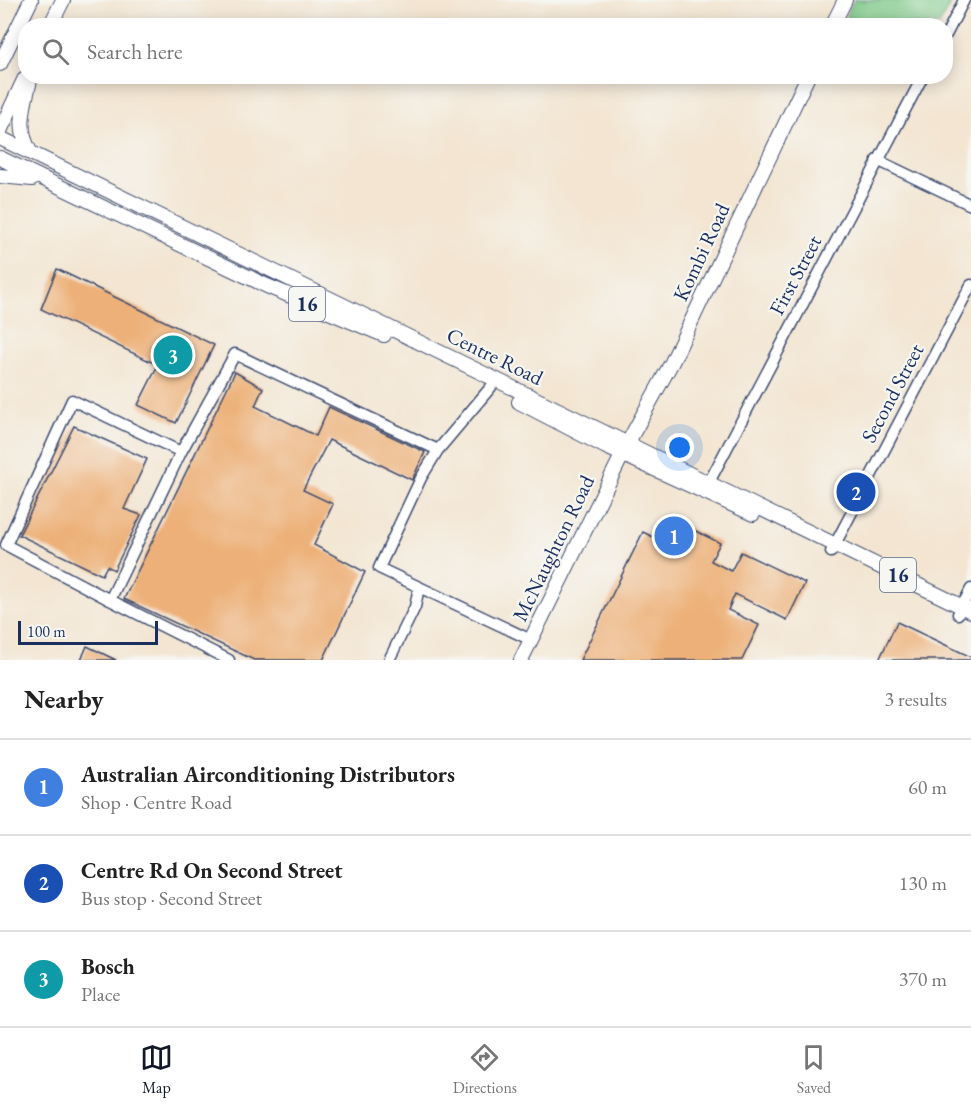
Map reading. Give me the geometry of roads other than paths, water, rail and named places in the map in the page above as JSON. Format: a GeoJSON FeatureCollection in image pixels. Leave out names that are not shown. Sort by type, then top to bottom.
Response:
{"type":"FeatureCollection","features":[{"type":"Feature","properties":{"kind":"main road"},"geometry":{"type":"LineString","coordinates":[[22,18],[31,0]]}},
{"type":"Feature","properties":{"kind":"main road"},"geometry":{"type":"LineString","coordinates":[[54,18],[63,0]]}},
{"type":"Feature","properties":{"kind":"main road"},"geometry":{"type":"LineString","coordinates":[[836,18],[844,0]]}},
{"type":"Feature","properties":{"kind":"main road"},"geometry":{"type":"LineString","coordinates":[[0,64],[18,27]]}},
{"type":"Feature","properties":{"kind":"main road"},"geometry":{"type":"LineString","coordinates":[[0,131],[22,84]]}},
{"type":"Feature","properties":{"kind":"main road"},"geometry":{"type":"LineString","coordinates":[[29,84],[21,124],[25,144],[31,153]]}},
{"type":"Feature","properties":{"kind":"main road","name":"Kombi Road"},"geometry":{"type":"LineString","coordinates":[[625,449],[672,362],[804,84]]}},
{"type":"Feature","properties":{"kind":"main road","name":"Centre Road"},"geometry":{"type":"LineString","coordinates":[[0,138],[625,449],[964,610],[971,620]]}},
{"type":"Feature","properties":{"kind":"main road","name":"Centre Road"},"geometry":{"type":"LineString","coordinates":[[0,158],[295,299],[377,332],[625,449]]}},
{"type":"Feature","properties":{"kind":"main road"},"geometry":{"type":"LineString","coordinates":[[0,176],[48,182]]}},
{"type":"Feature","properties":{"kind":"main road","name":"McNaughton Road"},"geometry":{"type":"LineString","coordinates":[[522,660],[625,449]]}},
{"type":"Feature","properties":{"kind":"street"},"geometry":{"type":"LineString","coordinates":[[953,20],[964,0]]}},
{"type":"Feature","properties":{"kind":"street","name":"First Street"},"geometry":{"type":"LineString","coordinates":[[706,488],[919,84]]}},
{"type":"Feature","properties":{"kind":"street"},"geometry":{"type":"LineString","coordinates":[[877,160],[971,205]]}},
{"type":"Feature","properties":{"kind":"street","name":"Second Street"},"geometry":{"type":"LineString","coordinates":[[833,548],[971,285]]}},
{"type":"Feature","properties":{"kind":"street"},"geometry":{"type":"LineString","coordinates":[[110,600],[182,452],[235,354],[438,450]]}},
{"type":"Feature","properties":{"kind":"street"},"geometry":{"type":"LineString","coordinates":[[491,387],[438,450],[421,478],[379,568],[531,639]]}},
{"type":"Feature","properties":{"kind":"street"},"geometry":{"type":"LineString","coordinates":[[182,452],[72,400],[6,545],[229,660]]}},
{"type":"Feature","properties":{"kind":"street"},"geometry":{"type":"LineString","coordinates":[[389,660],[415,607],[419,587]]}},
{"type":"Feature","properties":{"kind":"street"},"geometry":{"type":"LineString","coordinates":[[964,610],[971,589]]}},
{"type":"Feature","properties":{"kind":"place","name":"Bosch"},"geometry":{"type":"Point","coordinates":[173,355]}},
{"type":"Feature","properties":{"kind":"place","name":"Centre Rd On Second Street"},"geometry":{"type":"Point","coordinates":[856,492]}},
{"type":"Feature","properties":{"kind":"place","name":"Australian Airconditioning Distributors"},"geometry":{"type":"Point","coordinates":[674,536]}}]}
